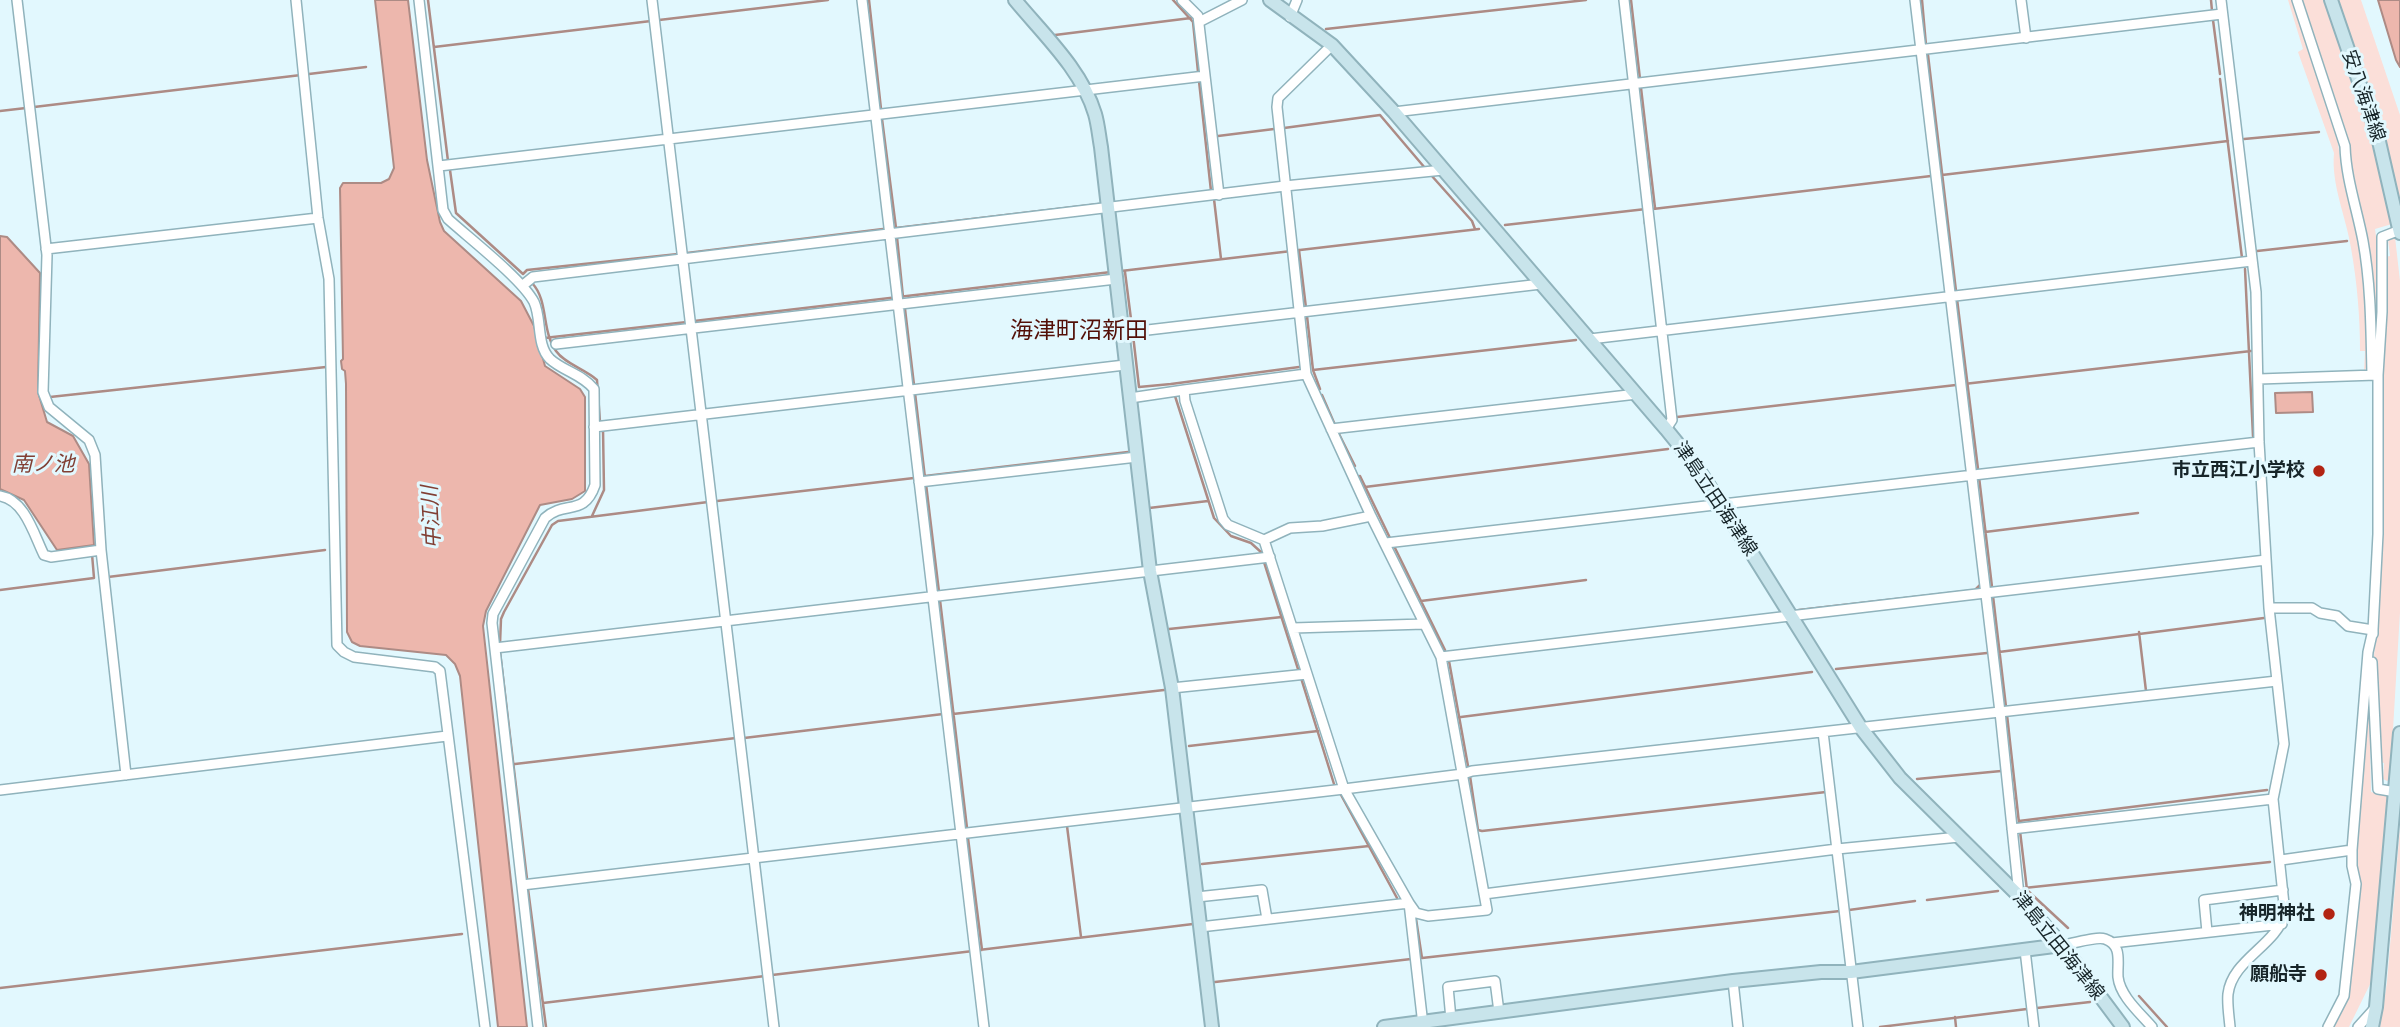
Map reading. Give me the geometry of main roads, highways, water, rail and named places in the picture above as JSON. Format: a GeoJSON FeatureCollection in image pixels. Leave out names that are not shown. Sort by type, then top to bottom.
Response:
{"type":"FeatureCollection","features":[{"type":"Feature","properties":{"kind":"main road"},"geometry":{"type":"LineString","coordinates":[[1015,0],[1065,60],[1084,90],[1094,113],[1101,147],[1150,571],[1172,688],[1212,1027]]}},
{"type":"Feature","properties":{"kind":"main road","name":"津島立田海津線"},"geometry":{"type":"LineString","coordinates":[[1270,0],[1332,46],[1394,112],[1637,394],[1696,466],[1861,728],[1900,778],[2019,896],[2062,945],[2123,1027]]}},
{"type":"Feature","properties":{"kind":"main road","name":"安八海津線"},"geometry":{"type":"LineString","coordinates":[[2331,0],[2378,136],[2400,232]]}},
{"type":"Feature","properties":{"kind":"main road"},"geometry":{"type":"LineString","coordinates":[[2372,1027],[2400,733]]}},
{"type":"Feature","properties":{"kind":"main road"},"geometry":{"type":"LineString","coordinates":[[1384,1027],[1423,1025],[1732,981],[1821,972],[1851,972],[2062,945]]}},
{"type":"Feature","properties":{"kind":"water","name":"中江川"},"geometry":{"type":"Polygon","coordinates":[[[375,0],[408,0],[427,160],[444,231],[521,301],[534,326],[545,366],[580,389],[585,397],[585,491],[572,499],[540,505],[486,611],[483,626],[527,1027],[498,1027],[460,676],[455,664],[446,655],[360,646],[352,642],[347,632],[346,384],[341,361],[340,188],[343,183],[381,183],[389,179],[394,168],[375,0]]]}},
{"type":"Feature","properties":{"kind":"water"},"geometry":{"type":"Polygon","coordinates":[[[2378,0],[2400,0],[2400,67],[2396,60],[2378,0]]]}},
{"type":"Feature","properties":{"kind":"water","name":"南ノ池"},"geometry":{"type":"Polygon","coordinates":[[[0,236],[7,237],[40,273],[38,392],[47,422],[73,436],[89,464],[94,545],[57,550],[24,500],[0,489],[0,236]]]}},
{"type":"Feature","properties":{"kind":"water"},"geometry":{"type":"Polygon","coordinates":[[[2312,392],[2313,412],[2276,413],[2275,393],[2312,392]]]}},
{"type":"Feature","properties":{"kind":"waterway"},"geometry":{"type":"LineString","coordinates":[[428,0],[448,161]]}},
{"type":"Feature","properties":{"kind":"waterway"},"geometry":{"type":"LineString","coordinates":[[659,20],[828,0]]}},
{"type":"Feature","properties":{"kind":"waterway"},"geometry":{"type":"LineString","coordinates":[[869,0],[881,109]]}},
{"type":"Feature","properties":{"kind":"waterway"},"geometry":{"type":"LineString","coordinates":[[1173,0],[1193,22],[1198,72]]}},
{"type":"Feature","properties":{"kind":"waterway"},"geometry":{"type":"LineString","coordinates":[[1326,29],[1586,0]]}},
{"type":"Feature","properties":{"kind":"waterway"},"geometry":{"type":"LineString","coordinates":[[1631,0],[1640,79]]}},
{"type":"Feature","properties":{"kind":"waterway"},"geometry":{"type":"LineString","coordinates":[[1922,0],[1926,45]]}},
{"type":"Feature","properties":{"kind":"waterway"},"geometry":{"type":"LineString","coordinates":[[2211,0],[2212,11]]}},
{"type":"Feature","properties":{"kind":"waterway"},"geometry":{"type":"LineString","coordinates":[[1055,35],[1191,18]]}},
{"type":"Feature","properties":{"kind":"waterway"},"geometry":{"type":"LineString","coordinates":[[2213,20],[2220,74]]}},
{"type":"Feature","properties":{"kind":"waterway"},"geometry":{"type":"LineString","coordinates":[[434,47],[651,21]]}},
{"type":"Feature","properties":{"kind":"waterway"},"geometry":{"type":"LineString","coordinates":[[1928,55],[1956,291]]}},
{"type":"Feature","properties":{"kind":"waterway"},"geometry":{"type":"LineString","coordinates":[[309,74],[366,67]]}},
{"type":"Feature","properties":{"kind":"waterway"},"geometry":{"type":"LineString","coordinates":[[34,107],[301,75]]}},
{"type":"Feature","properties":{"kind":"waterway"},"geometry":{"type":"LineString","coordinates":[[2220,79],[2242,258]]}},
{"type":"Feature","properties":{"kind":"waterway"},"geometry":{"type":"LineString","coordinates":[[1199,81],[1211,191]]}},
{"type":"Feature","properties":{"kind":"waterway"},"geometry":{"type":"LineString","coordinates":[[1641,88],[1655,208]]}},
{"type":"Feature","properties":{"kind":"waterway"},"geometry":{"type":"LineString","coordinates":[[0,111],[26,108]]}},
{"type":"Feature","properties":{"kind":"waterway"},"geometry":{"type":"LineString","coordinates":[[1284,128],[1380,115],[1425,168]]}},
{"type":"Feature","properties":{"kind":"waterway"},"geometry":{"type":"LineString","coordinates":[[882,119],[896,228],[1099,204]]}},
{"type":"Feature","properties":{"kind":"waterway"},"geometry":{"type":"LineString","coordinates":[[1218,136],[1274,129]]}},
{"type":"Feature","properties":{"kind":"waterway"},"geometry":{"type":"LineString","coordinates":[[2244,139],[2319,132]]}},
{"type":"Feature","properties":{"kind":"waterway"},"geometry":{"type":"LineString","coordinates":[[1942,175],[2228,141]]}},
{"type":"Feature","properties":{"kind":"waterway"},"geometry":{"type":"LineString","coordinates":[[450,170],[456,213],[523,274],[527,270],[678,254]]}},
{"type":"Feature","properties":{"kind":"waterway"},"geometry":{"type":"LineString","coordinates":[[1431,175],[1472,221],[1475,229]]}},
{"type":"Feature","properties":{"kind":"waterway"},"geometry":{"type":"LineString","coordinates":[[1653,209],[1931,176]]}},
{"type":"Feature","properties":{"kind":"waterway"},"geometry":{"type":"LineString","coordinates":[[1214,199],[1221,259]]}},
{"type":"Feature","properties":{"kind":"waterway"},"geometry":{"type":"LineString","coordinates":[[1505,225],[1646,209]]}},
{"type":"Feature","properties":{"kind":"waterway"},"geometry":{"type":"LineString","coordinates":[[1644,210],[1645,224]]}},
{"type":"Feature","properties":{"kind":"waterway"},"geometry":{"type":"LineString","coordinates":[[687,253],[883,229]]}},
{"type":"Feature","properties":{"kind":"waterway"},"geometry":{"type":"LineString","coordinates":[[1121,271],[1479,229]]}},
{"type":"Feature","properties":{"kind":"waterway"},"geometry":{"type":"LineString","coordinates":[[897,237],[903,297]]}},
{"type":"Feature","properties":{"kind":"waterway"},"geometry":{"type":"LineString","coordinates":[[2257,251],[2347,241]]}},
{"type":"Feature","properties":{"kind":"waterway"},"geometry":{"type":"LineString","coordinates":[[1299,250],[1306,308]]}},
{"type":"Feature","properties":{"kind":"waterway"},"geometry":{"type":"LineString","coordinates":[[2245,269],[2253,436]]}},
{"type":"Feature","properties":{"kind":"waterway"},"geometry":{"type":"LineString","coordinates":[[694,321],[1111,272]]}},
{"type":"Feature","properties":{"kind":"waterway"},"geometry":{"type":"LineString","coordinates":[[1125,272],[1132,327]]}},
{"type":"Feature","properties":{"kind":"waterway"},"geometry":{"type":"LineString","coordinates":[[532,283],[541,298],[548,334],[556,351],[597,380],[600,422]]}},
{"type":"Feature","properties":{"kind":"waterway"},"geometry":{"type":"LineString","coordinates":[[1957,299],[1978,469]]}},
{"type":"Feature","properties":{"kind":"waterway"},"geometry":{"type":"LineString","coordinates":[[905,309],[914,385]]}},
{"type":"Feature","properties":{"kind":"waterway"},"geometry":{"type":"LineString","coordinates":[[1307,316],[1313,370],[1320,389]]}},
{"type":"Feature","properties":{"kind":"waterway"},"geometry":{"type":"LineString","coordinates":[[544,338],[687,322]]}},
{"type":"Feature","properties":{"kind":"waterway"},"geometry":{"type":"LineString","coordinates":[[1133,335],[1139,387],[1171,384]]}},
{"type":"Feature","properties":{"kind":"waterway"},"geometry":{"type":"LineString","coordinates":[[1313,370],[1576,340]]}},
{"type":"Feature","properties":{"kind":"waterway"},"geometry":{"type":"LineString","coordinates":[[1964,384],[2251,351]]}},
{"type":"Feature","properties":{"kind":"waterway"},"geometry":{"type":"LineString","coordinates":[[50,397],[326,367]]}},
{"type":"Feature","properties":{"kind":"waterway"},"geometry":{"type":"LineString","coordinates":[[1171,384],[1299,367]]}},
{"type":"Feature","properties":{"kind":"waterway"},"geometry":{"type":"LineString","coordinates":[[1677,417],[1956,385]]}},
{"type":"Feature","properties":{"kind":"waterway"},"geometry":{"type":"LineString","coordinates":[[915,393],[925,478]]}},
{"type":"Feature","properties":{"kind":"waterway"},"geometry":{"type":"LineString","coordinates":[[1322,395],[1335,425]]}},
{"type":"Feature","properties":{"kind":"waterway"},"geometry":{"type":"LineString","coordinates":[[1175,396],[1214,518],[1231,536],[1251,543],[1262,553]]}},
{"type":"Feature","properties":{"kind":"waterway"},"geometry":{"type":"LineString","coordinates":[[592,516],[604,490],[603,429]]}},
{"type":"Feature","properties":{"kind":"waterway"},"geometry":{"type":"LineString","coordinates":[[1338,432],[1355,466]]}},
{"type":"Feature","properties":{"kind":"waterway"},"geometry":{"type":"LineString","coordinates":[[1365,487],[1668,449]]}},
{"type":"Feature","properties":{"kind":"waterway"},"geometry":{"type":"LineString","coordinates":[[925,476],[1128,452]]}},
{"type":"Feature","properties":{"kind":"waterway"},"geometry":{"type":"LineString","coordinates":[[1360,476],[1390,538]]}},
{"type":"Feature","properties":{"kind":"waterway"},"geometry":{"type":"LineString","coordinates":[[1979,477],[1992,587]]}},
{"type":"Feature","properties":{"kind":"waterway"},"geometry":{"type":"LineString","coordinates":[[717,501],[914,478]]}},
{"type":"Feature","properties":{"kind":"waterway"},"geometry":{"type":"LineString","coordinates":[[926,484],[939,592]]}},
{"type":"Feature","properties":{"kind":"waterway"},"geometry":{"type":"LineString","coordinates":[[1149,508],[1208,501]]}},
{"type":"Feature","properties":{"kind":"waterway"},"geometry":{"type":"LineString","coordinates":[[500,644],[501,619],[504,612],[552,525],[558,521],[708,502]]}},
{"type":"Feature","properties":{"kind":"waterway"},"geometry":{"type":"LineString","coordinates":[[1985,532],[2138,513]]}},
{"type":"Feature","properties":{"kind":"waterway"},"geometry":{"type":"LineString","coordinates":[[1394,546],[1445,650]]}},
{"type":"Feature","properties":{"kind":"waterway"},"geometry":{"type":"LineString","coordinates":[[108,577],[325,550]]}},
{"type":"Feature","properties":{"kind":"waterway"},"geometry":{"type":"LineString","coordinates":[[0,590],[94,578],[92,554]]}},
{"type":"Feature","properties":{"kind":"waterway"},"geometry":{"type":"LineString","coordinates":[[1264,562],[1298,669]]}},
{"type":"Feature","properties":{"kind":"waterway"},"geometry":{"type":"LineString","coordinates":[[1421,601],[1586,580]]}},
{"type":"Feature","properties":{"kind":"waterway"},"geometry":{"type":"LineString","coordinates":[[1799,610],[1975,590],[1980,585]]}},
{"type":"Feature","properties":{"kind":"waterway"},"geometry":{"type":"LineString","coordinates":[[1993,596],[2006,707]]}},
{"type":"Feature","properties":{"kind":"waterway"},"geometry":{"type":"LineString","coordinates":[[940,600],[967,828]]}},
{"type":"Feature","properties":{"kind":"waterway"},"geometry":{"type":"LineString","coordinates":[[1169,629],[1282,617]]}},
{"type":"Feature","properties":{"kind":"waterway"},"geometry":{"type":"LineString","coordinates":[[1999,652],[2264,618]]}},
{"type":"Feature","properties":{"kind":"waterway"},"geometry":{"type":"LineString","coordinates":[[2139,632],[2146,691]]}},
{"type":"Feature","properties":{"kind":"waterway"},"geometry":{"type":"LineString","coordinates":[[500,652],[527,879]]}},
{"type":"Feature","properties":{"kind":"waterway"},"geometry":{"type":"LineString","coordinates":[[1836,669],[1987,653]]}},
{"type":"Feature","properties":{"kind":"waterway"},"geometry":{"type":"LineString","coordinates":[[1449,661],[1468,766]]}},
{"type":"Feature","properties":{"kind":"waterway"},"geometry":{"type":"LineString","coordinates":[[1461,717],[1812,672]]}},
{"type":"Feature","properties":{"kind":"waterway"},"geometry":{"type":"LineString","coordinates":[[1301,678],[1334,784]]}},
{"type":"Feature","properties":{"kind":"waterway"},"geometry":{"type":"LineString","coordinates":[[953,714],[1164,690]]}},
{"type":"Feature","properties":{"kind":"waterway"},"geometry":{"type":"LineString","coordinates":[[744,738],[943,714]]}},
{"type":"Feature","properties":{"kind":"waterway"},"geometry":{"type":"LineString","coordinates":[[2007,715],[2019,823]]}},
{"type":"Feature","properties":{"kind":"waterway"},"geometry":{"type":"LineString","coordinates":[[1189,746],[1318,731]]}},
{"type":"Feature","properties":{"kind":"waterway"},"geometry":{"type":"LineString","coordinates":[[515,764],[736,738]]}},
{"type":"Feature","properties":{"kind":"waterway"},"geometry":{"type":"LineString","coordinates":[[1917,779],[2001,771]]}},
{"type":"Feature","properties":{"kind":"waterway"},"geometry":{"type":"LineString","coordinates":[[1470,776],[1478,830],[1482,831],[1826,792]]}},
{"type":"Feature","properties":{"kind":"waterway"},"geometry":{"type":"LineString","coordinates":[[2019,821],[2267,790]]}},
{"type":"Feature","properties":{"kind":"waterway"},"geometry":{"type":"LineString","coordinates":[[1340,793],[1397,898]]}},
{"type":"Feature","properties":{"kind":"waterway"},"geometry":{"type":"LineString","coordinates":[[1067,826],[1081,937]]}},
{"type":"Feature","properties":{"kind":"waterway"},"geometry":{"type":"LineString","coordinates":[[2020,831],[2027,890],[2068,928]]}},
{"type":"Feature","properties":{"kind":"waterway"},"geometry":{"type":"LineString","coordinates":[[968,838],[982,950]]}},
{"type":"Feature","properties":{"kind":"waterway"},"geometry":{"type":"LineString","coordinates":[[1202,864],[1369,846]]}},
{"type":"Feature","properties":{"kind":"waterway"},"geometry":{"type":"LineString","coordinates":[[2024,888],[2270,862]]}},
{"type":"Feature","properties":{"kind":"waterway"},"geometry":{"type":"LineString","coordinates":[[528,889],[546,1027]]}},
{"type":"Feature","properties":{"kind":"waterway"},"geometry":{"type":"LineString","coordinates":[[1927,900],[1998,891]]}},
{"type":"Feature","properties":{"kind":"waterway"},"geometry":{"type":"LineString","coordinates":[[1849,910],[1915,901]]}},
{"type":"Feature","properties":{"kind":"waterway"},"geometry":{"type":"LineString","coordinates":[[1416,919],[1422,958],[1840,911]]}},
{"type":"Feature","properties":{"kind":"waterway"},"geometry":{"type":"LineString","coordinates":[[979,950],[1193,924]]}},
{"type":"Feature","properties":{"kind":"waterway"},"geometry":{"type":"LineString","coordinates":[[0,988],[462,934]]}},
{"type":"Feature","properties":{"kind":"waterway"},"geometry":{"type":"LineString","coordinates":[[772,975],[973,951]]}},
{"type":"Feature","properties":{"kind":"waterway"},"geometry":{"type":"LineString","coordinates":[[1215,982],[1411,959]]}},
{"type":"Feature","properties":{"kind":"waterway"},"geometry":{"type":"LineString","coordinates":[[543,1003],[765,976]]}},
{"type":"Feature","properties":{"kind":"waterway"},"geometry":{"type":"LineString","coordinates":[[2139,996],[2167,1027]]}},
{"type":"Feature","properties":{"kind":"waterway"},"geometry":{"type":"LineString","coordinates":[[2037,1008],[2090,1002]]}},
{"type":"Feature","properties":{"kind":"waterway"},"geometry":{"type":"LineString","coordinates":[[1880,1027],[2027,1009]]}},
{"type":"Feature","properties":{"kind":"waterway"},"geometry":{"type":"LineString","coordinates":[[1955,1017],[1956,1027]]}},
{"type":"Feature","properties":{"kind":"place","name":"市立西江小学校"},"geometry":{"type":"Point","coordinates":[2319,471]}},
{"type":"Feature","properties":{"kind":"place","name":"神明神社"},"geometry":{"type":"Point","coordinates":[2329,914]}},
{"type":"Feature","properties":{"kind":"place","name":"願船寺"},"geometry":{"type":"Point","coordinates":[2321,975]}},
{"type":"Feature","properties":{"kind":"district","name":"海津町沼新田"},"geometry":{"type":"Point","coordinates":[1079,331]}}]}
